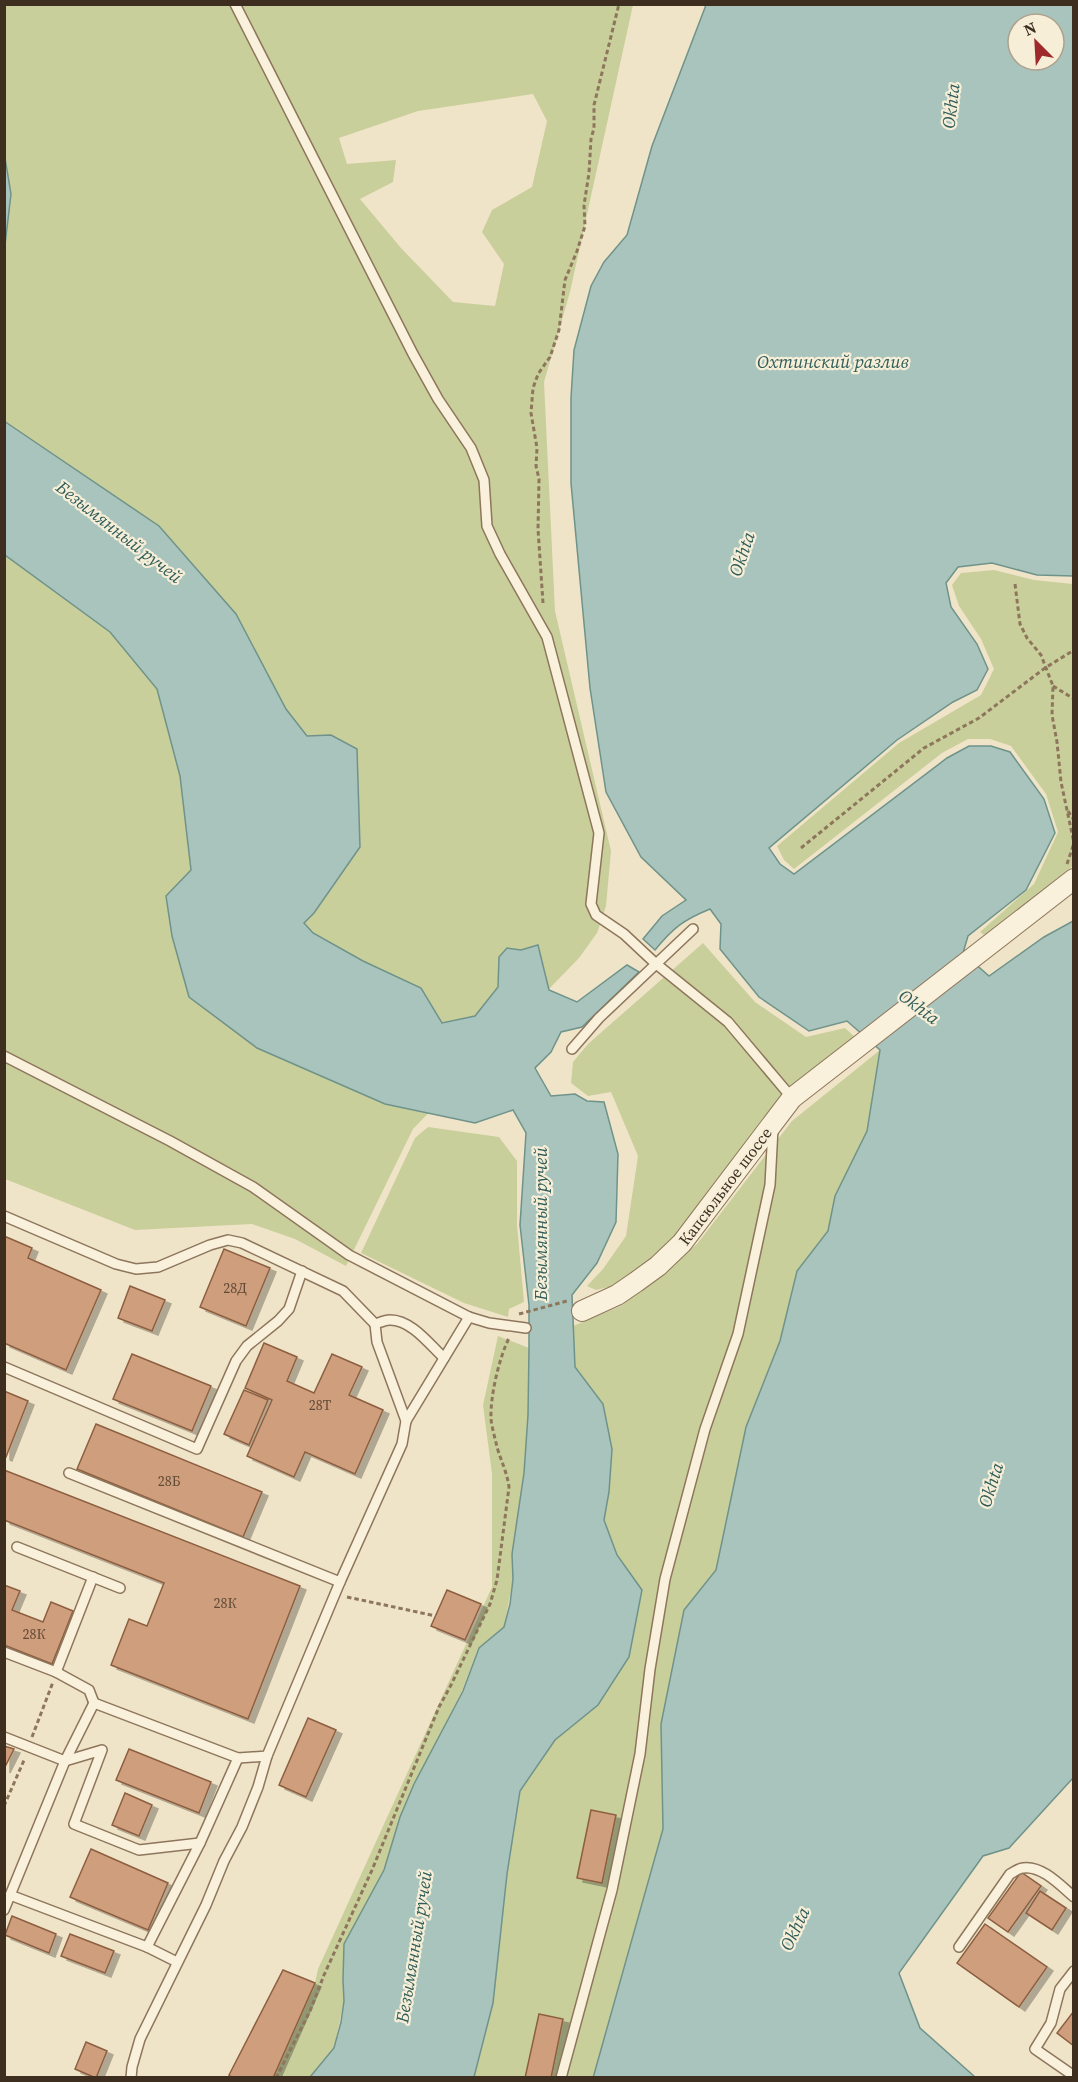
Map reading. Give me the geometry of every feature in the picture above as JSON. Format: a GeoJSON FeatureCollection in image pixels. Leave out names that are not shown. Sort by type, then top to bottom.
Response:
{"type":"FeatureCollection","features":[{"type":"Feature","properties":{"kind":"street","name":"Капсюльное шоссе"},"geometry":{"type":"LineString","coordinates":[[577,1305],[617,1295],[658,1266],[674,1251],[792,1098],[1074,879]]}},
{"type":"Feature","properties":{"kind":"lane"},"geometry":{"type":"LineString","coordinates":[[236,4],[413,354],[438,399],[471,448],[484,480],[486,526],[547,637],[599,833],[591,904],[596,915],[624,934],[655,963],[728,1022],[792,1098]]}},
{"type":"Feature","properties":{"kind":"lane"},"geometry":{"type":"LineString","coordinates":[[572,1049],[598,1018],[693,929]]}},
{"type":"Feature","properties":{"kind":"lane"},"geometry":{"type":"LineString","coordinates":[[4,1056],[170,1141],[253,1187],[349,1255],[469,1317],[489,1323],[525,1328]]}},
{"type":"Feature","properties":{"kind":"lane"},"geometry":{"type":"LineString","coordinates":[[561,2078],[614,1879],[640,1754],[650,1669],[665,1579],[705,1429],[740,1322],[770,1185],[774,1122]]}},
{"type":"Feature","properties":{"kind":"lane"},"geometry":{"type":"LineString","coordinates":[[4,1216],[116,1264],[136,1269],[158,1267],[210,1245],[228,1240],[242,1243],[343,1291],[375,1324],[377,1342],[405,1421]]}},
{"type":"Feature","properties":{"kind":"lane"},"geometry":{"type":"LineString","coordinates":[[4,1367],[197,1449],[236,1360],[247,1346],[289,1309],[302,1271]]}},
{"type":"Feature","properties":{"kind":"lane"},"geometry":{"type":"LineString","coordinates":[[131,2078],[140,2039],[242,1827],[258,1787],[267,1756],[340,1582],[402,1444],[405,1421],[469,1317]]}},
{"type":"Feature","properties":{"kind":"lane"},"geometry":{"type":"LineString","coordinates":[[375,1324],[389,1320],[401,1322],[415,1330],[444,1358]]}},
{"type":"Feature","properties":{"kind":"lane"},"geometry":{"type":"LineString","coordinates":[[69,1473],[340,1582]]}},
{"type":"Feature","properties":{"kind":"lane"},"geometry":{"type":"LineString","coordinates":[[17,1546],[120,1588]]}},
{"type":"Feature","properties":{"kind":"lane"},"geometry":{"type":"LineString","coordinates":[[56,1671],[93,1577]]}},
{"type":"Feature","properties":{"kind":"lane"},"geometry":{"type":"LineString","coordinates":[[4,1652],[56,1671],[89,1690],[94,1703],[65,1761],[6,1903],[147,1947],[177,1962]]}},
{"type":"Feature","properties":{"kind":"lane"},"geometry":{"type":"LineString","coordinates":[[94,1703],[238,1758],[267,1756]]}},
{"type":"Feature","properties":{"kind":"lane"},"geometry":{"type":"LineString","coordinates":[[4,1737],[65,1761],[102,1750],[74,1824],[139,1850],[200,1843]]}},
{"type":"Feature","properties":{"kind":"lane"},"geometry":{"type":"LineString","coordinates":[[147,1947],[200,1843],[238,1758]]}},
{"type":"Feature","properties":{"kind":"lane"},"geometry":{"type":"LineString","coordinates":[[959,1947],[1010,1874],[1023,1868],[1036,1869],[1056,1881],[1074,1897]]}},
{"type":"Feature","properties":{"kind":"lane"},"geometry":{"type":"LineString","coordinates":[[1074,1971],[1060,1989],[1051,2023],[1035,2049],[1074,2076]]}},
{"type":"Feature","properties":{"kind":"path"},"geometry":{"type":"LineString","coordinates":[[547,637],[541,592],[538,529],[539,479],[531,413],[533,388],[538,374],[550,357],[559,330],[565,280],[585,226],[584,204],[594,128],[594,105],[619,4]]}},
{"type":"Feature","properties":{"kind":"path"},"geometry":{"type":"LineString","coordinates":[[1015,584],[1020,624],[1027,638],[1041,655],[1053,686],[1052,715],[1061,782],[1074,843]]}},
{"type":"Feature","properties":{"kind":"path"},"geometry":{"type":"LineString","coordinates":[[801,848],[924,748],[979,717],[1045,668],[1074,650]]}},
{"type":"Feature","properties":{"kind":"path"},"geometry":{"type":"LineString","coordinates":[[1053,686],[1074,699]]}},
{"type":"Feature","properties":{"kind":"path"},"geometry":{"type":"LineString","coordinates":[[1067,809],[1074,820]]}},
{"type":"Feature","properties":{"kind":"path"},"geometry":{"type":"LineString","coordinates":[[525,1312],[577,1305]]}},
{"type":"Feature","properties":{"kind":"path"},"geometry":{"type":"LineString","coordinates":[[276,2078],[310,2011],[372,1870],[439,1707],[490,1604],[498,1580],[509,1487],[507,1473],[493,1430],[492,1405],[504,1349],[515,1327]]}},
{"type":"Feature","properties":{"kind":"path"},"geometry":{"type":"LineString","coordinates":[[336,1594],[436,1616]]}},
{"type":"Feature","properties":{"kind":"green space"},"geometry":{"type":"Polygon","coordinates":[[[4,5],[633,5],[570,292],[544,382],[555,611],[611,851],[606,906],[597,933],[579,958],[413,1129],[346,1266],[295,1239],[252,1224],[135,1230],[5,1179],[4,5]],[[533,94],[418,111],[339,138],[347,164],[396,160],[393,182],[360,199],[401,248],[453,302],[495,306],[504,264],[482,232],[492,210],[532,187],[547,121],[533,94]]]}},
{"type":"Feature","properties":{"kind":"green space"},"geometry":{"type":"Polygon","coordinates":[[[994,570],[1034,580],[1073,584],[1074,865],[984,935],[980,932],[1034,884],[1058,832],[1046,794],[1011,746],[990,739],[968,739],[942,753],[794,869],[784,860],[777,846],[899,743],[981,695],[994,669],[981,639],[959,606],[952,585],[961,573],[994,570]]]}},
{"type":"Feature","properties":{"kind":"green space"},"geometry":{"type":"Polygon","coordinates":[[[703,943],[755,1002],[806,1037],[845,1028],[856,1038],[793,1084],[766,1114],[688,1222],[659,1255],[617,1285],[596,1290],[587,1286],[603,1269],[626,1236],[638,1156],[611,1092],[588,1096],[571,1083],[573,1062],[588,1044],[703,943]]]}},
{"type":"Feature","properties":{"kind":"green space"},"geometry":{"type":"Polygon","coordinates":[[[880,1050],[867,1131],[835,1196],[828,1231],[797,1271],[780,1341],[746,1427],[716,1570],[684,1610],[661,1724],[663,1829],[593,2077],[474,2078],[493,2003],[507,1874],[520,1791],[555,1740],[598,1705],[642,1590],[617,1555],[604,1520],[609,1492],[603,1404],[575,1367],[573,1326],[621,1306],[697,1244],[792,1121],[880,1050]]]}},
{"type":"Feature","properties":{"kind":"green space"},"geometry":{"type":"Polygon","coordinates":[[[428,1127],[499,1137],[517,1161],[517,1225],[524,1302],[509,1309],[508,1317],[464,1303],[361,1253],[415,1138],[428,1127]]]}},
{"type":"Feature","properties":{"kind":"green space"},"geometry":{"type":"Polygon","coordinates":[[[498,1336],[529,1348],[524,1473],[512,1554],[513,1579],[504,1627],[478,1648],[462,1691],[414,1784],[400,1817],[384,1870],[345,1944],[344,2001],[334,2048],[310,2077],[273,2078],[315,1983],[318,1969],[492,1587],[492,1474],[483,1405],[498,1336]]]}},
{"type":"Feature","properties":{"kind":"water","name":"Охтинский разлив"},"geometry":{"type":"Polygon","coordinates":[[[706,5],[1073,5],[1073,576],[1037,575],[992,563],[958,567],[946,583],[951,607],[977,644],[988,669],[977,690],[953,702],[897,740],[769,848],[780,864],[794,874],[947,758],[969,746],[991,746],[1010,752],[1044,799],[1055,833],[1026,890],[968,936],[963,953],[989,976],[1044,937],[1073,921],[1073,1778],[1009,1848],[983,1856],[899,1973],[920,2028],[975,2077],[593,2078],[663,1829],[661,1724],[684,1610],[716,1570],[746,1427],[780,1341],[797,1271],[828,1231],[835,1196],[867,1131],[880,1050],[847,1021],[809,1031],[759,997],[720,949],[721,924],[710,909],[679,925],[655,950],[643,939],[662,916],[686,900],[641,857],[606,792],[590,688],[571,483],[571,398],[574,350],[591,286],[604,262],[627,235],[652,146],[706,5]]]}},
{"type":"Feature","properties":{"kind":"water"},"geometry":{"type":"Polygon","coordinates":[[[4,158],[11,194],[5,245],[4,158]]]}},
{"type":"Feature","properties":{"kind":"water","name":"Безымянный ручей"},"geometry":{"type":"Polygon","coordinates":[[[4,421],[159,526],[236,614],[286,709],[307,736],[331,735],[357,749],[360,847],[314,913],[304,923],[313,933],[363,961],[421,988],[442,1023],[475,1016],[498,987],[499,957],[507,948],[521,950],[538,945],[549,990],[577,1002],[627,965],[639,972],[582,1027],[561,1032],[551,1052],[535,1068],[551,1096],[575,1094],[587,1101],[604,1102],[618,1154],[616,1222],[597,1263],[572,1295],[575,1367],[603,1404],[612,1449],[609,1492],[604,1520],[617,1555],[642,1590],[629,1657],[598,1705],[555,1740],[520,1791],[507,1874],[493,2003],[474,2077],[310,2077],[334,2048],[341,2022],[344,2001],[344,1944],[384,1870],[400,1817],[414,1784],[463,1691],[479,1648],[504,1627],[510,1604],[513,1579],[512,1554],[524,1473],[528,1415],[529,1305],[520,1225],[526,1133],[513,1110],[475,1123],[385,1104],[257,1048],[189,997],[172,936],[166,896],[191,870],[180,776],[157,689],[110,632],[5,555],[4,421]]]}},
{"type":"Feature","properties":{"kind":"building"},"geometry":{"type":"Polygon","coordinates":[[[4,1236],[32,1248],[28,1258],[101,1290],[66,1370],[4,1343],[4,1236]]]}},
{"type":"Feature","properties":{"kind":"building"},"geometry":{"type":"Polygon","coordinates":[[[224,1249],[270,1268],[246,1326],[200,1307],[224,1249]]]}},
{"type":"Feature","properties":{"kind":"building"},"geometry":{"type":"Polygon","coordinates":[[[130,1286],[165,1300],[152,1331],[118,1318],[130,1286]]]}},
{"type":"Feature","properties":{"kind":"building"},"geometry":{"type":"Polygon","coordinates":[[[264,1343],[297,1357],[287,1381],[314,1393],[332,1354],[362,1367],[349,1395],[383,1410],[355,1474],[305,1452],[294,1477],[247,1456],[272,1400],[245,1388],[264,1343]]]}},
{"type":"Feature","properties":{"kind":"building"},"geometry":{"type":"Polygon","coordinates":[[[132,1354],[211,1386],[192,1431],[113,1399],[132,1354]]]}},
{"type":"Feature","properties":{"kind":"building"},"geometry":{"type":"Polygon","coordinates":[[[244,1390],[268,1400],[249,1445],[224,1434],[244,1390]]]}},
{"type":"Feature","properties":{"kind":"building"},"geometry":{"type":"Polygon","coordinates":[[[4,1391],[28,1401],[6,1457],[4,1456],[4,1391]]]}},
{"type":"Feature","properties":{"kind":"building"},"geometry":{"type":"Polygon","coordinates":[[[96,1424],[262,1492],[243,1537],[77,1469],[96,1424]]]}},
{"type":"Feature","properties":{"kind":"building"},"geometry":{"type":"Polygon","coordinates":[[[4,1470],[300,1586],[248,1719],[111,1665],[129,1619],[147,1626],[164,1583],[4,1520],[4,1470]]]}},
{"type":"Feature","properties":{"kind":"building"},"geometry":{"type":"Polygon","coordinates":[[[4,1585],[20,1591],[12,1610],[43,1622],[51,1602],[73,1611],[52,1664],[4,1645],[4,1585]]]}},
{"type":"Feature","properties":{"kind":"building"},"geometry":{"type":"Polygon","coordinates":[[[447,1590],[481,1604],[465,1640],[431,1626],[447,1590]]]}},
{"type":"Feature","properties":{"kind":"building"},"geometry":{"type":"Polygon","coordinates":[[[308,1718],[336,1730],[306,1797],[279,1785],[308,1718]]]}},
{"type":"Feature","properties":{"kind":"building"},"geometry":{"type":"Polygon","coordinates":[[[4,1746],[14,1749],[4,1769],[4,1746]]]}},
{"type":"Feature","properties":{"kind":"building"},"geometry":{"type":"Polygon","coordinates":[[[129,1749],[211,1782],[199,1813],[116,1780],[129,1749]]]}},
{"type":"Feature","properties":{"kind":"building"},"geometry":{"type":"Polygon","coordinates":[[[125,1793],[152,1805],[139,1836],[112,1825],[125,1793]]]}},
{"type":"Feature","properties":{"kind":"building"},"geometry":{"type":"Polygon","coordinates":[[[591,1810],[616,1815],[602,1883],[577,1878],[591,1810]]]}},
{"type":"Feature","properties":{"kind":"building"},"geometry":{"type":"Polygon","coordinates":[[[91,1849],[168,1883],[148,1930],[70,1897],[91,1849]]]}},
{"type":"Feature","properties":{"kind":"building"},"geometry":{"type":"Polygon","coordinates":[[[1021,1872],[1041,1886],[1008,1932],[988,1918],[1021,1872]]]}},
{"type":"Feature","properties":{"kind":"building"},"geometry":{"type":"Polygon","coordinates":[[[1040,1891],[1066,1908],[1052,1930],[1026,1913],[1040,1891]]]}},
{"type":"Feature","properties":{"kind":"building"},"geometry":{"type":"Polygon","coordinates":[[[12,1916],[56,1934],[49,1953],[5,1935],[12,1916]]]}},
{"type":"Feature","properties":{"kind":"building"},"geometry":{"type":"Polygon","coordinates":[[[985,1924],[1047,1967],[1019,2007],[957,1963],[985,1924]]]}},
{"type":"Feature","properties":{"kind":"building"},"geometry":{"type":"Polygon","coordinates":[[[70,1934],[114,1951],[105,1973],[61,1956],[70,1934]]]}},
{"type":"Feature","properties":{"kind":"building"},"geometry":{"type":"Polygon","coordinates":[[[283,1970],[315,1983],[273,2078],[232,2078],[229,2075],[283,1970]]]}},
{"type":"Feature","properties":{"kind":"building"},"geometry":{"type":"Polygon","coordinates":[[[1074,2011],[1074,2046],[1057,2033],[1074,2011]]]}},
{"type":"Feature","properties":{"kind":"building"},"geometry":{"type":"Polygon","coordinates":[[[539,2014],[563,2019],[551,2078],[525,2078],[539,2014]]]}},
{"type":"Feature","properties":{"kind":"building"},"geometry":{"type":"Polygon","coordinates":[[[86,2042],[107,2051],[96,2078],[75,2069],[86,2042]]]}},
{"type":"Feature","properties":{"kind":"water label","name":"Okhta"},"geometry":{"type":"Point","coordinates":[951,106]}},
{"type":"Feature","properties":{"kind":"water label","name":"Okhta"},"geometry":{"type":"Point","coordinates":[742,554]}},
{"type":"Feature","properties":{"kind":"water label","name":"Okhta"},"geometry":{"type":"Point","coordinates":[919,1007]}},
{"type":"Feature","properties":{"kind":"water label","name":"Okhta"},"geometry":{"type":"Point","coordinates":[991,1485]}},
{"type":"Feature","properties":{"kind":"water label","name":"Okhta"},"geometry":{"type":"Point","coordinates":[795,1929]}}]}
